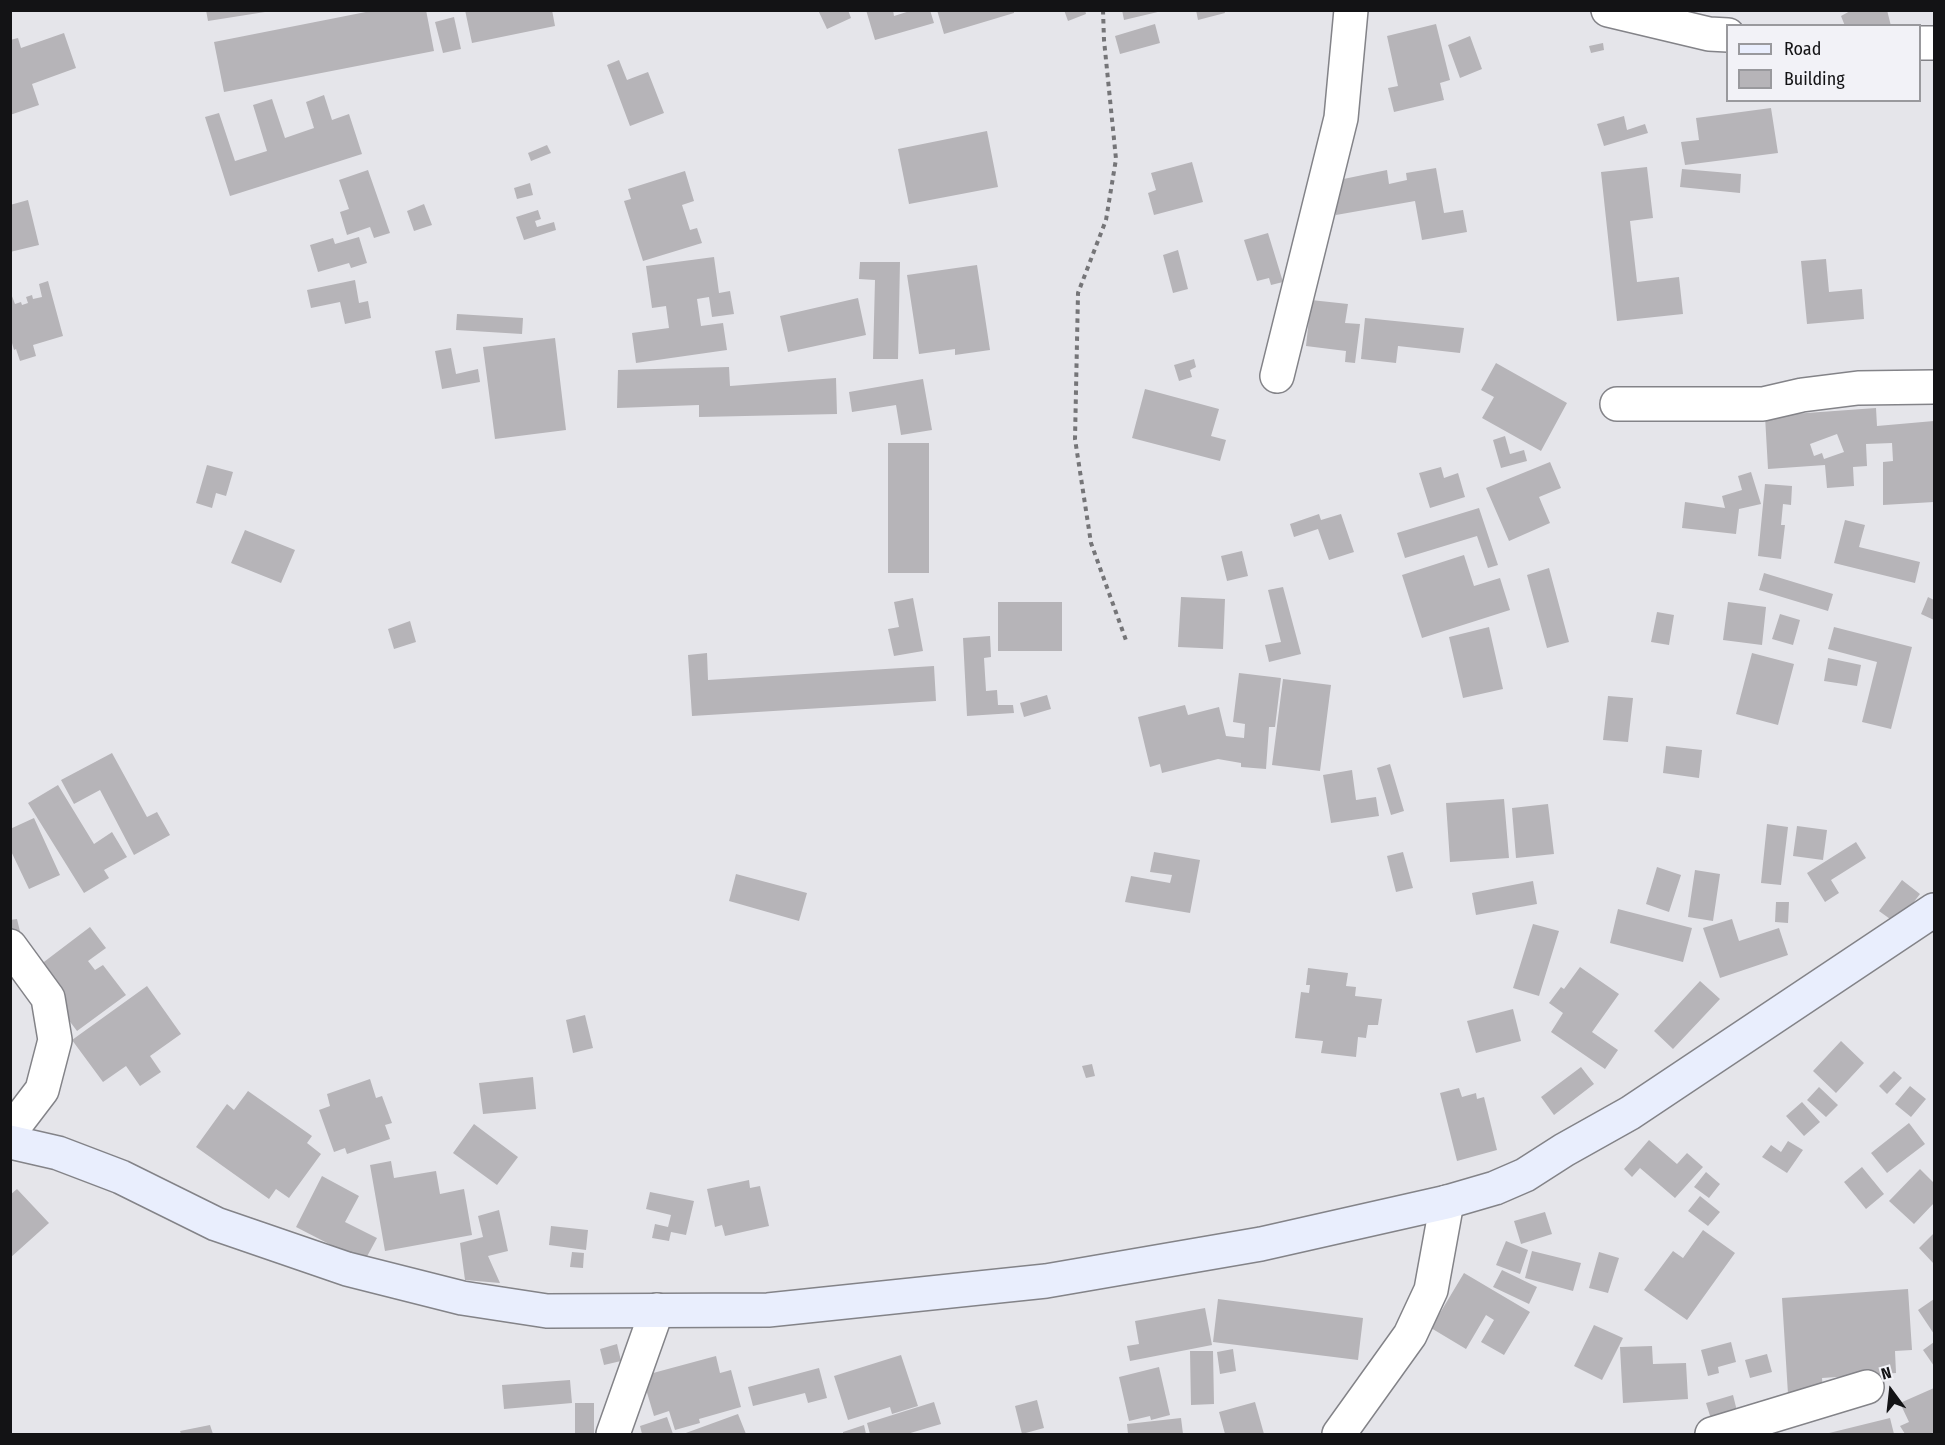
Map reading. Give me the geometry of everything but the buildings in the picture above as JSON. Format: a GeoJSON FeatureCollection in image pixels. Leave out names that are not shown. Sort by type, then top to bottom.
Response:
{"type":"FeatureCollection","features":[{"type":"Feature","properties":{"kind":"street"},"geometry":{"type":"LineString","coordinates":[[1278,376],[1341,118],[1351,10]]}},
{"type":"Feature","properties":{"kind":"street"},"geometry":{"type":"LineString","coordinates":[[1608,10],[1709,34],[1726,35]]}},
{"type":"Feature","properties":{"kind":"street"},"geometry":{"type":"LineString","coordinates":[[1617,405],[1763,404],[1802,395],[1858,388],[1935,387]]}},
{"type":"Feature","properties":{"kind":"street"},"geometry":{"type":"LineString","coordinates":[[10,1142],[58,1153],[121,1177],[216,1224],[347,1269],[462,1298],[547,1311],[768,1310],[1046,1281],[1261,1244],[1447,1202],[1495,1188],[1525,1174],[1630,1113],[1935,910]]}},
{"type":"Feature","properties":{"kind":"street"},"geometry":{"type":"LineString","coordinates":[[10,946],[48,998],[55,1040],[42,1090],[10,1132]]}},
{"type":"Feature","properties":{"kind":"street"},"geometry":{"type":"LineString","coordinates":[[1339,1434],[1410,1335],[1431,1290],[1447,1202]]}},
{"type":"Feature","properties":{"kind":"street"},"geometry":{"type":"LineString","coordinates":[[613,1434],[657,1310]]}},
{"type":"Feature","properties":{"kind":"street"},"geometry":{"type":"LineString","coordinates":[[1712,1434],[1867,1387]]}},
{"type":"Feature","properties":{"kind":"path"},"geometry":{"type":"LineString","coordinates":[[1103,10],[1116,159],[1106,220],[1078,293],[1076,440],[1091,543],[1127,644]]}}]}
